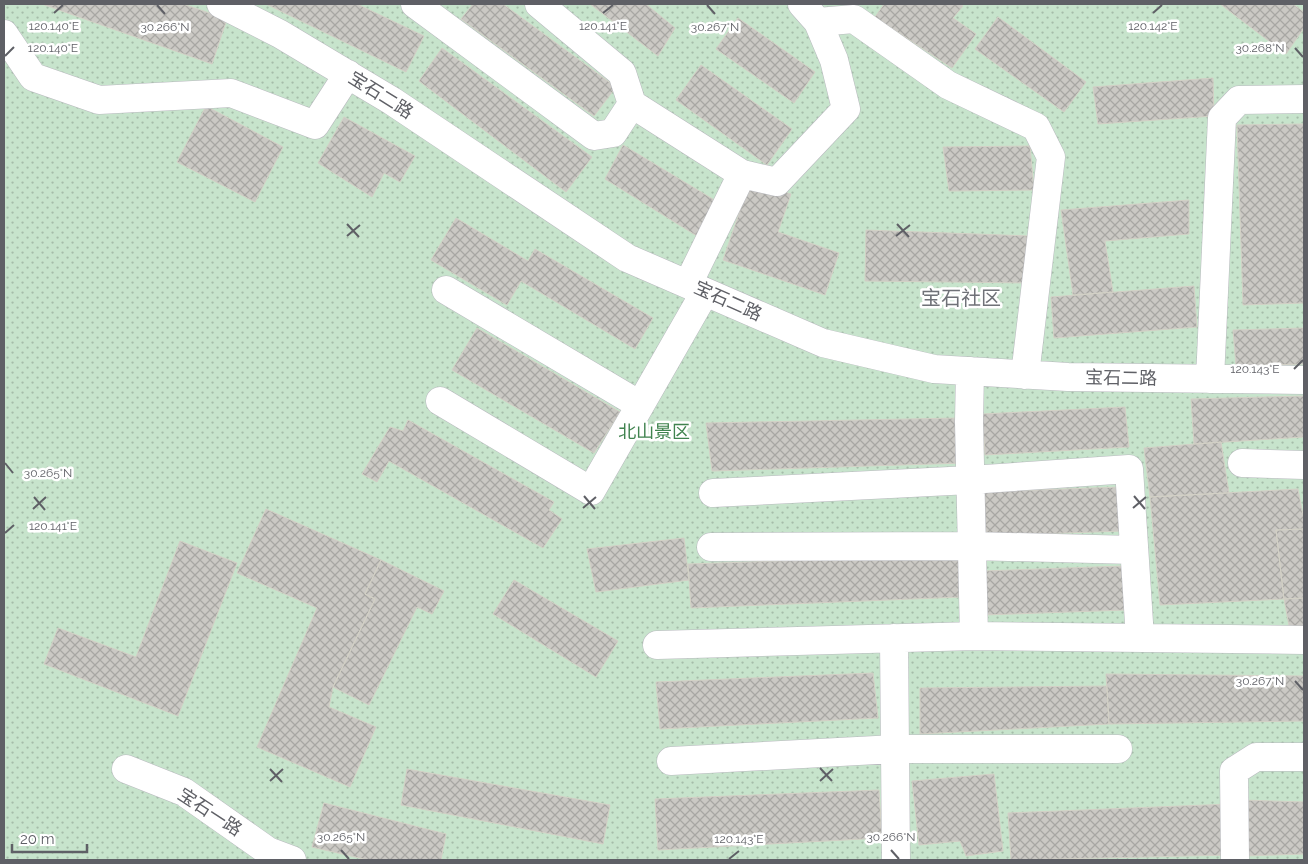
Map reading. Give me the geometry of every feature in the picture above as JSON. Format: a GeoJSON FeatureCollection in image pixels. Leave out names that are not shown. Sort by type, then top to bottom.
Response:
{"type":"FeatureCollection","features":[{"type":"Feature","properties":{"kind":"street","name":"宝石二路"},"geometry":{"type":"LineString","coordinates":[[221,4],[280,34],[392,100],[627,258],[823,343],[934,369],[1068,378],[1304,380]]}},
{"type":"Feature","properties":{"kind":"street"},"geometry":{"type":"LineString","coordinates":[[415,4],[594,136],[613,133],[632,104]]}},
{"type":"Feature","properties":{"kind":"street"},"geometry":{"type":"LineString","coordinates":[[539,4],[622,73],[632,104],[742,174],[777,182],[846,110],[834,60],[810,13]]}},
{"type":"Feature","properties":{"kind":"street"},"geometry":{"type":"LineString","coordinates":[[810,13],[854,19],[948,86],[1036,127],[1052,157],[1025,375]]}},
{"type":"Feature","properties":{"kind":"street"},"geometry":{"type":"LineString","coordinates":[[4,34],[33,77],[100,100],[231,93],[315,124],[348,74]]}},
{"type":"Feature","properties":{"kind":"street"},"geometry":{"type":"LineString","coordinates":[[1210,379],[1222,118],[1238,100],[1304,99]]}},
{"type":"Feature","properties":{"kind":"street"},"geometry":{"type":"LineString","coordinates":[[440,400],[591,491],[640,405],[696,288],[742,174]]}},
{"type":"Feature","properties":{"kind":"street"},"geometry":{"type":"LineString","coordinates":[[446,290],[640,405]]}},
{"type":"Feature","properties":{"kind":"street"},"geometry":{"type":"LineString","coordinates":[[970,371],[970,480],[974,636]]}},
{"type":"Feature","properties":{"kind":"street"},"geometry":{"type":"LineString","coordinates":[[1242,463],[1304,465]]}},
{"type":"Feature","properties":{"kind":"street"},"geometry":{"type":"LineString","coordinates":[[713,493],[970,480],[1129,469],[1140,638]]}},
{"type":"Feature","properties":{"kind":"street"},"geometry":{"type":"LineString","coordinates":[[711,547],[972,546],[1134,550]]}},
{"type":"Feature","properties":{"kind":"street"},"geometry":{"type":"LineString","coordinates":[[657,645],[974,636],[1304,640]]}},
{"type":"Feature","properties":{"kind":"street"},"geometry":{"type":"LineString","coordinates":[[894,638],[896,860]]}},
{"type":"Feature","properties":{"kind":"street"},"geometry":{"type":"LineString","coordinates":[[671,761],[896,750],[1118,749]]}},
{"type":"Feature","properties":{"kind":"street"},"geometry":{"type":"LineString","coordinates":[[1235,860],[1234,771],[1256,756],[1304,757]]}},
{"type":"Feature","properties":{"kind":"street","name":"宝石一路"},"geometry":{"type":"LineString","coordinates":[[126,769],[184,792],[268,851],[292,860]]}},
{"type":"Feature","properties":{"kind":"green space","name":"北山景区"},"geometry":{"type":"Polygon","coordinates":[[[4,4],[1304,4],[1304,860],[4,860],[4,4]]]}},
{"type":"Feature","properties":{"kind":"building"},"geometry":{"type":"Polygon","coordinates":[[[42,4],[183,4],[227,19],[212,64],[42,4]]]}},
{"type":"Feature","properties":{"kind":"building"},"geometry":{"type":"Polygon","coordinates":[[[266,4],[357,4],[424,36],[406,72],[266,4]]]}},
{"type":"Feature","properties":{"kind":"building"},"geometry":{"type":"Polygon","coordinates":[[[473,4],[503,4],[616,87],[594,116],[461,19],[473,4]]]}},
{"type":"Feature","properties":{"kind":"building"},"geometry":{"type":"Polygon","coordinates":[[[590,4],[646,4],[675,28],[658,56],[590,4]]]}},
{"type":"Feature","properties":{"kind":"building"},"geometry":{"type":"Polygon","coordinates":[[[884,4],[960,4],[963,6],[953,18],[976,34],[952,68],[875,17],[884,4]]]}},
{"type":"Feature","properties":{"kind":"building"},"geometry":{"type":"Polygon","coordinates":[[[1220,4],[1293,4],[1304,12],[1304,28],[1286,54],[1220,4]]]}},
{"type":"Feature","properties":{"kind":"building"},"geometry":{"type":"Polygon","coordinates":[[[998,17],[1086,82],[1064,112],[975,49],[998,17]]]}},
{"type":"Feature","properties":{"kind":"building"},"geometry":{"type":"Polygon","coordinates":[[[738,18],[815,72],[794,103],[716,49],[738,18]]]}},
{"type":"Feature","properties":{"kind":"building"},"geometry":{"type":"Polygon","coordinates":[[[442,48],[592,157],[566,192],[419,81],[442,48]]]}},
{"type":"Feature","properties":{"kind":"building"},"geometry":{"type":"Polygon","coordinates":[[[701,65],[792,129],[767,165],[676,100],[701,65]]]}},
{"type":"Feature","properties":{"kind":"building"},"geometry":{"type":"Polygon","coordinates":[[[1213,78],[1214,116],[1098,124],[1093,87],[1213,78]]]}},
{"type":"Feature","properties":{"kind":"building"},"geometry":{"type":"Polygon","coordinates":[[[206,106],[283,147],[255,202],[177,162],[206,106]]]}},
{"type":"Feature","properties":{"kind":"building"},"geometry":{"type":"Polygon","coordinates":[[[344,117],[415,156],[400,182],[384,173],[372,197],[318,163],[344,117]]]}},
{"type":"Feature","properties":{"kind":"building"},"geometry":{"type":"Polygon","coordinates":[[[1304,124],[1304,303],[1243,305],[1237,125],[1304,124]]]}},
{"type":"Feature","properties":{"kind":"building"},"geometry":{"type":"Polygon","coordinates":[[[623,145],[716,201],[697,236],[605,179],[623,145]]]}},
{"type":"Feature","properties":{"kind":"building"},"geometry":{"type":"Polygon","coordinates":[[[1030,146],[1034,190],[949,191],[943,147],[1030,146]]]}},
{"type":"Feature","properties":{"kind":"building"},"geometry":{"type":"Polygon","coordinates":[[[750,181],[791,194],[778,232],[839,253],[825,295],[723,260],[750,181]]]}},
{"type":"Feature","properties":{"kind":"building"},"geometry":{"type":"Polygon","coordinates":[[[1189,200],[1189,234],[1105,241],[1113,292],[1073,295],[1061,210],[1189,200]]]}},
{"type":"Feature","properties":{"kind":"building"},"geometry":{"type":"Polygon","coordinates":[[[456,218],[528,261],[535,249],[653,318],[635,349],[521,281],[507,305],[431,260],[456,218]]]}},
{"type":"Feature","properties":{"kind":"building"},"geometry":{"type":"Polygon","coordinates":[[[866,230],[1030,236],[1029,283],[865,281],[866,230]]]}},
{"type":"Feature","properties":{"kind":"building"},"geometry":{"type":"Polygon","coordinates":[[[1194,286],[1197,327],[1054,338],[1051,297],[1194,286]]]}},
{"type":"Feature","properties":{"kind":"building"},"geometry":{"type":"Polygon","coordinates":[[[477,328],[620,412],[594,453],[452,370],[477,328]]]}},
{"type":"Feature","properties":{"kind":"building"},"geometry":{"type":"Polygon","coordinates":[[[1304,328],[1304,364],[1236,366],[1233,330],[1304,328]]]}},
{"type":"Feature","properties":{"kind":"building"},"geometry":{"type":"Polygon","coordinates":[[[1304,396],[1304,437],[1194,444],[1191,399],[1304,396]]]}},
{"type":"Feature","properties":{"kind":"building"},"geometry":{"type":"Polygon","coordinates":[[[1125,407],[1129,447],[985,455],[982,414],[1125,407]]]}},
{"type":"Feature","properties":{"kind":"building"},"geometry":{"type":"Polygon","coordinates":[[[958,418],[964,463],[712,471],[706,423],[958,418]]]}},
{"type":"Feature","properties":{"kind":"building"},"geometry":{"type":"Polygon","coordinates":[[[408,420],[554,502],[549,510],[562,519],[543,548],[389,461],[377,482],[362,474],[390,427],[403,431],[408,420]]]}},
{"type":"Feature","properties":{"kind":"building"},"geometry":{"type":"Polygon","coordinates":[[[1221,442],[1229,493],[1150,497],[1144,448],[1221,442]]]}},
{"type":"Feature","properties":{"kind":"building"},"geometry":{"type":"Polygon","coordinates":[[[1121,487],[1123,531],[980,536],[979,492],[1121,487]]]}},
{"type":"Feature","properties":{"kind":"building"},"geometry":{"type":"Polygon","coordinates":[[[1298,489],[1304,529],[1276,530],[1284,599],[1160,605],[1150,497],[1298,489]]]}},
{"type":"Feature","properties":{"kind":"building"},"geometry":{"type":"Polygon","coordinates":[[[266,509],[381,560],[365,594],[375,599],[333,687],[329,707],[376,727],[350,787],[257,747],[317,608],[237,573],[266,509]]]}},
{"type":"Feature","properties":{"kind":"building"},"geometry":{"type":"Polygon","coordinates":[[[1304,529],[1304,598],[1284,599],[1276,530],[1304,529]]]}},
{"type":"Feature","properties":{"kind":"building"},"geometry":{"type":"Polygon","coordinates":[[[684,538],[689,580],[596,592],[587,549],[684,538]]]}},
{"type":"Feature","properties":{"kind":"building"},"geometry":{"type":"Polygon","coordinates":[[[180,541],[237,563],[178,716],[44,664],[58,628],[136,657],[180,541]]]}},
{"type":"Feature","properties":{"kind":"building"},"geometry":{"type":"Polygon","coordinates":[[[958,555],[962,597],[691,608],[688,564],[958,555]]]}},
{"type":"Feature","properties":{"kind":"building"},"geometry":{"type":"Polygon","coordinates":[[[381,560],[444,591],[432,614],[417,607],[369,705],[333,687],[375,599],[365,594],[381,560]]]}},
{"type":"Feature","properties":{"kind":"building"},"geometry":{"type":"Polygon","coordinates":[[[1124,566],[1126,610],[984,615],[982,571],[1124,566]]]}},
{"type":"Feature","properties":{"kind":"building"},"geometry":{"type":"Polygon","coordinates":[[[514,580],[618,641],[596,677],[493,614],[514,580]]]}},
{"type":"Feature","properties":{"kind":"building"},"geometry":{"type":"Polygon","coordinates":[[[1304,598],[1304,626],[1289,626],[1284,599],[1304,598]]]}},
{"type":"Feature","properties":{"kind":"building"},"geometry":{"type":"Polygon","coordinates":[[[873,673],[878,718],[660,729],[656,682],[873,673]]]}},
{"type":"Feature","properties":{"kind":"building"},"geometry":{"type":"Polygon","coordinates":[[[1106,674],[1304,676],[1304,721],[1109,724],[1106,674]]]}},
{"type":"Feature","properties":{"kind":"building"},"geometry":{"type":"Polygon","coordinates":[[[1107,686],[1109,724],[920,734],[920,688],[1107,686]]]}},
{"type":"Feature","properties":{"kind":"building"},"geometry":{"type":"Polygon","coordinates":[[[407,769],[610,805],[603,844],[401,805],[407,769]]]}},
{"type":"Feature","properties":{"kind":"building"},"geometry":{"type":"Polygon","coordinates":[[[994,774],[1003,851],[966,856],[960,841],[919,845],[912,781],[994,774]]]}},
{"type":"Feature","properties":{"kind":"building"},"geometry":{"type":"Polygon","coordinates":[[[879,790],[882,838],[658,850],[655,799],[879,790]]]}},
{"type":"Feature","properties":{"kind":"building"},"geometry":{"type":"Polygon","coordinates":[[[1243,800],[1304,802],[1304,854],[1246,856],[1243,800]]]}},
{"type":"Feature","properties":{"kind":"building"},"geometry":{"type":"Polygon","coordinates":[[[324,803],[446,834],[441,860],[368,860],[312,847],[324,803]]]}},
{"type":"Feature","properties":{"kind":"building"},"geometry":{"type":"Polygon","coordinates":[[[1230,804],[1234,855],[1011,860],[1008,813],[1230,804]]]}},
{"type":"Feature","properties":{"kind":"district","name":"宝石社区"},"geometry":{"type":"Point","coordinates":[961,298]}}]}
